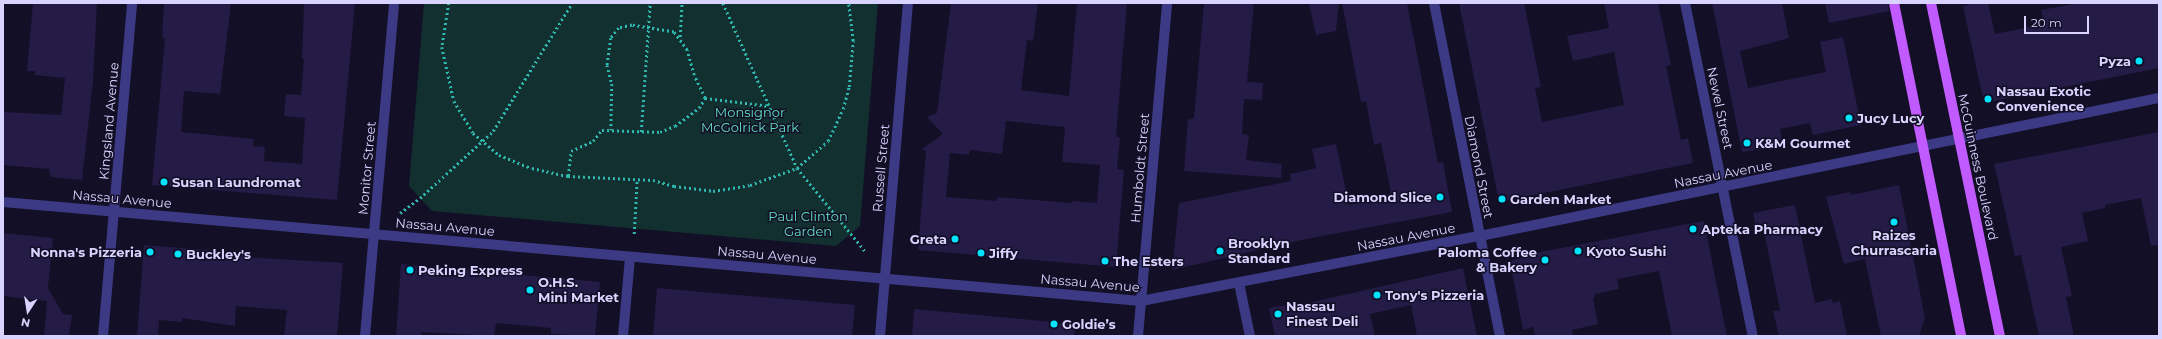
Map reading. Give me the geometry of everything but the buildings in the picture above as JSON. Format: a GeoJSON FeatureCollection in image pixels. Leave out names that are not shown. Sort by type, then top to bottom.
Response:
{"type":"FeatureCollection","features":[{"type":"Feature","properties":{"kind":"main road"},"geometry":{"type":"LineString","coordinates":[[1894,3],[1961,336]]}},
{"type":"Feature","properties":{"kind":"main road","name":"McGuinness Boulevard"},"geometry":{"type":"LineString","coordinates":[[1932,3],[2000,336]]}},
{"type":"Feature","properties":{"kind":"street","name":"Kingsland Avenue"},"geometry":{"type":"LineString","coordinates":[[103,336],[132,3]]}},
{"type":"Feature","properties":{"kind":"street","name":"Monitor Street"},"geometry":{"type":"LineString","coordinates":[[366,336],[394,3]]}},
{"type":"Feature","properties":{"kind":"street","name":"Russell Street"},"geometry":{"type":"LineString","coordinates":[[880,336],[908,3]]}},
{"type":"Feature","properties":{"kind":"street","name":"Humboldt Street"},"geometry":{"type":"LineString","coordinates":[[1138,336],[1167,3]]}},
{"type":"Feature","properties":{"kind":"street","name":"Diamond Street"},"geometry":{"type":"LineString","coordinates":[[1434,3],[1500,336]]}},
{"type":"Feature","properties":{"kind":"street","name":"Newel Street"},"geometry":{"type":"LineString","coordinates":[[1685,3],[1753,336]]}},
{"type":"Feature","properties":{"kind":"street","name":"Nassau Avenue"},"geometry":{"type":"LineString","coordinates":[[3,202],[1141,301],[1480,236],[2159,98]]}},
{"type":"Feature","properties":{"kind":"street"},"geometry":{"type":"LineString","coordinates":[[623,336],[630,257]]}},
{"type":"Feature","properties":{"kind":"street"},"geometry":{"type":"LineString","coordinates":[[1239,283],[1250,336]]}},
{"type":"Feature","properties":{"kind":"path"},"geometry":{"type":"LineString","coordinates":[[449,3],[442,48],[445,71],[454,101],[473,133],[499,155],[517,162],[568,176],[637,179],[713,191],[750,185],[797,168],[828,141],[843,109],[853,63],[853,41],[848,3]]}},
{"type":"Feature","properties":{"kind":"path"},"geometry":{"type":"LineString","coordinates":[[400,213],[483,142],[493,130],[572,3]]}},
{"type":"Feature","properties":{"kind":"path"},"geometry":{"type":"LineString","coordinates":[[641,132],[650,3]]}},
{"type":"Feature","properties":{"kind":"path"},"geometry":{"type":"LineString","coordinates":[[682,3],[680,37],[705,98]]}},
{"type":"Feature","properties":{"kind":"path"},"geometry":{"type":"LineString","coordinates":[[723,3],[797,168],[866,252]]}},
{"type":"Feature","properties":{"kind":"path"},"geometry":{"type":"LineString","coordinates":[[611,130],[613,98],[608,65],[611,38],[619,28],[632,25],[648,26],[674,32],[680,37]]}},
{"type":"Feature","properties":{"kind":"path"},"geometry":{"type":"LineString","coordinates":[[568,176],[571,151],[593,140],[602,130],[660,132],[675,126],[691,115],[705,98]]}},
{"type":"Feature","properties":{"kind":"path"},"geometry":{"type":"LineString","coordinates":[[705,98],[769,106]]}},
{"type":"Feature","properties":{"kind":"path"},"geometry":{"type":"LineString","coordinates":[[634,234],[637,179]]}},
{"type":"Feature","properties":{"kind":"green space","name":"Monsignor McGolrick Park"},"geometry":{"type":"Polygon","coordinates":[[[424,3],[878,3],[860,226],[836,246],[432,211],[409,186],[424,3]]]}},
{"type":"Feature","properties":{"kind":"place","name":"Pyza"},"geometry":{"type":"Point","coordinates":[2139,61]}},
{"type":"Feature","properties":{"kind":"place","name":"Nassau Exotic Convenience"},"geometry":{"type":"Point","coordinates":[1988,99]}},
{"type":"Feature","properties":{"kind":"place","name":"Jucy Lucy"},"geometry":{"type":"Point","coordinates":[1849,118]}},
{"type":"Feature","properties":{"kind":"place","name":"K&M Gourmet"},"geometry":{"type":"Point","coordinates":[1747,143]}},
{"type":"Feature","properties":{"kind":"place","name":"Susan Laundromat"},"geometry":{"type":"Point","coordinates":[164,182]}},
{"type":"Feature","properties":{"kind":"place","name":"Diamond Slice"},"geometry":{"type":"Point","coordinates":[1440,197]}},
{"type":"Feature","properties":{"kind":"place","name":"Garden Market"},"geometry":{"type":"Point","coordinates":[1502,199]}},
{"type":"Feature","properties":{"kind":"place","name":"Raizes Churrascaria"},"geometry":{"type":"Point","coordinates":[1894,222]}},
{"type":"Feature","properties":{"kind":"place","name":"Apteka Pharmacy"},"geometry":{"type":"Point","coordinates":[1693,229]}},
{"type":"Feature","properties":{"kind":"place","name":"Greta"},"geometry":{"type":"Point","coordinates":[955,239]}},
{"type":"Feature","properties":{"kind":"place","name":"Brooklyn Standard"},"geometry":{"type":"Point","coordinates":[1220,251]}},
{"type":"Feature","properties":{"kind":"place","name":"Kyoto Sushi"},"geometry":{"type":"Point","coordinates":[1578,251]}},
{"type":"Feature","properties":{"kind":"place","name":"Nonna's Pizzeria"},"geometry":{"type":"Point","coordinates":[150,252]}},
{"type":"Feature","properties":{"kind":"place","name":"Jiffy"},"geometry":{"type":"Point","coordinates":[981,253]}},
{"type":"Feature","properties":{"kind":"place","name":"Buckley's"},"geometry":{"type":"Point","coordinates":[178,254]}},
{"type":"Feature","properties":{"kind":"place","name":"Paloma Coffee & Bakery"},"geometry":{"type":"Point","coordinates":[1545,260]}},
{"type":"Feature","properties":{"kind":"place","name":"The Esters"},"geometry":{"type":"Point","coordinates":[1105,261]}},
{"type":"Feature","properties":{"kind":"place","name":"Peking Express"},"geometry":{"type":"Point","coordinates":[410,270]}},
{"type":"Feature","properties":{"kind":"place","name":"O.H.S. Mini Market"},"geometry":{"type":"Point","coordinates":[530,290]}},
{"type":"Feature","properties":{"kind":"place","name":"Tony's Pizzeria"},"geometry":{"type":"Point","coordinates":[1377,295]}},
{"type":"Feature","properties":{"kind":"place","name":"Nassau Finest Deli"},"geometry":{"type":"Point","coordinates":[1278,314]}},
{"type":"Feature","properties":{"kind":"place","name":"Goldie’s"},"geometry":{"type":"Point","coordinates":[1054,324]}},
{"type":"Feature","properties":{"kind":"park label","name":"Paul Clinton Garden"},"geometry":{"type":"Point","coordinates":[808,224]}}]}
